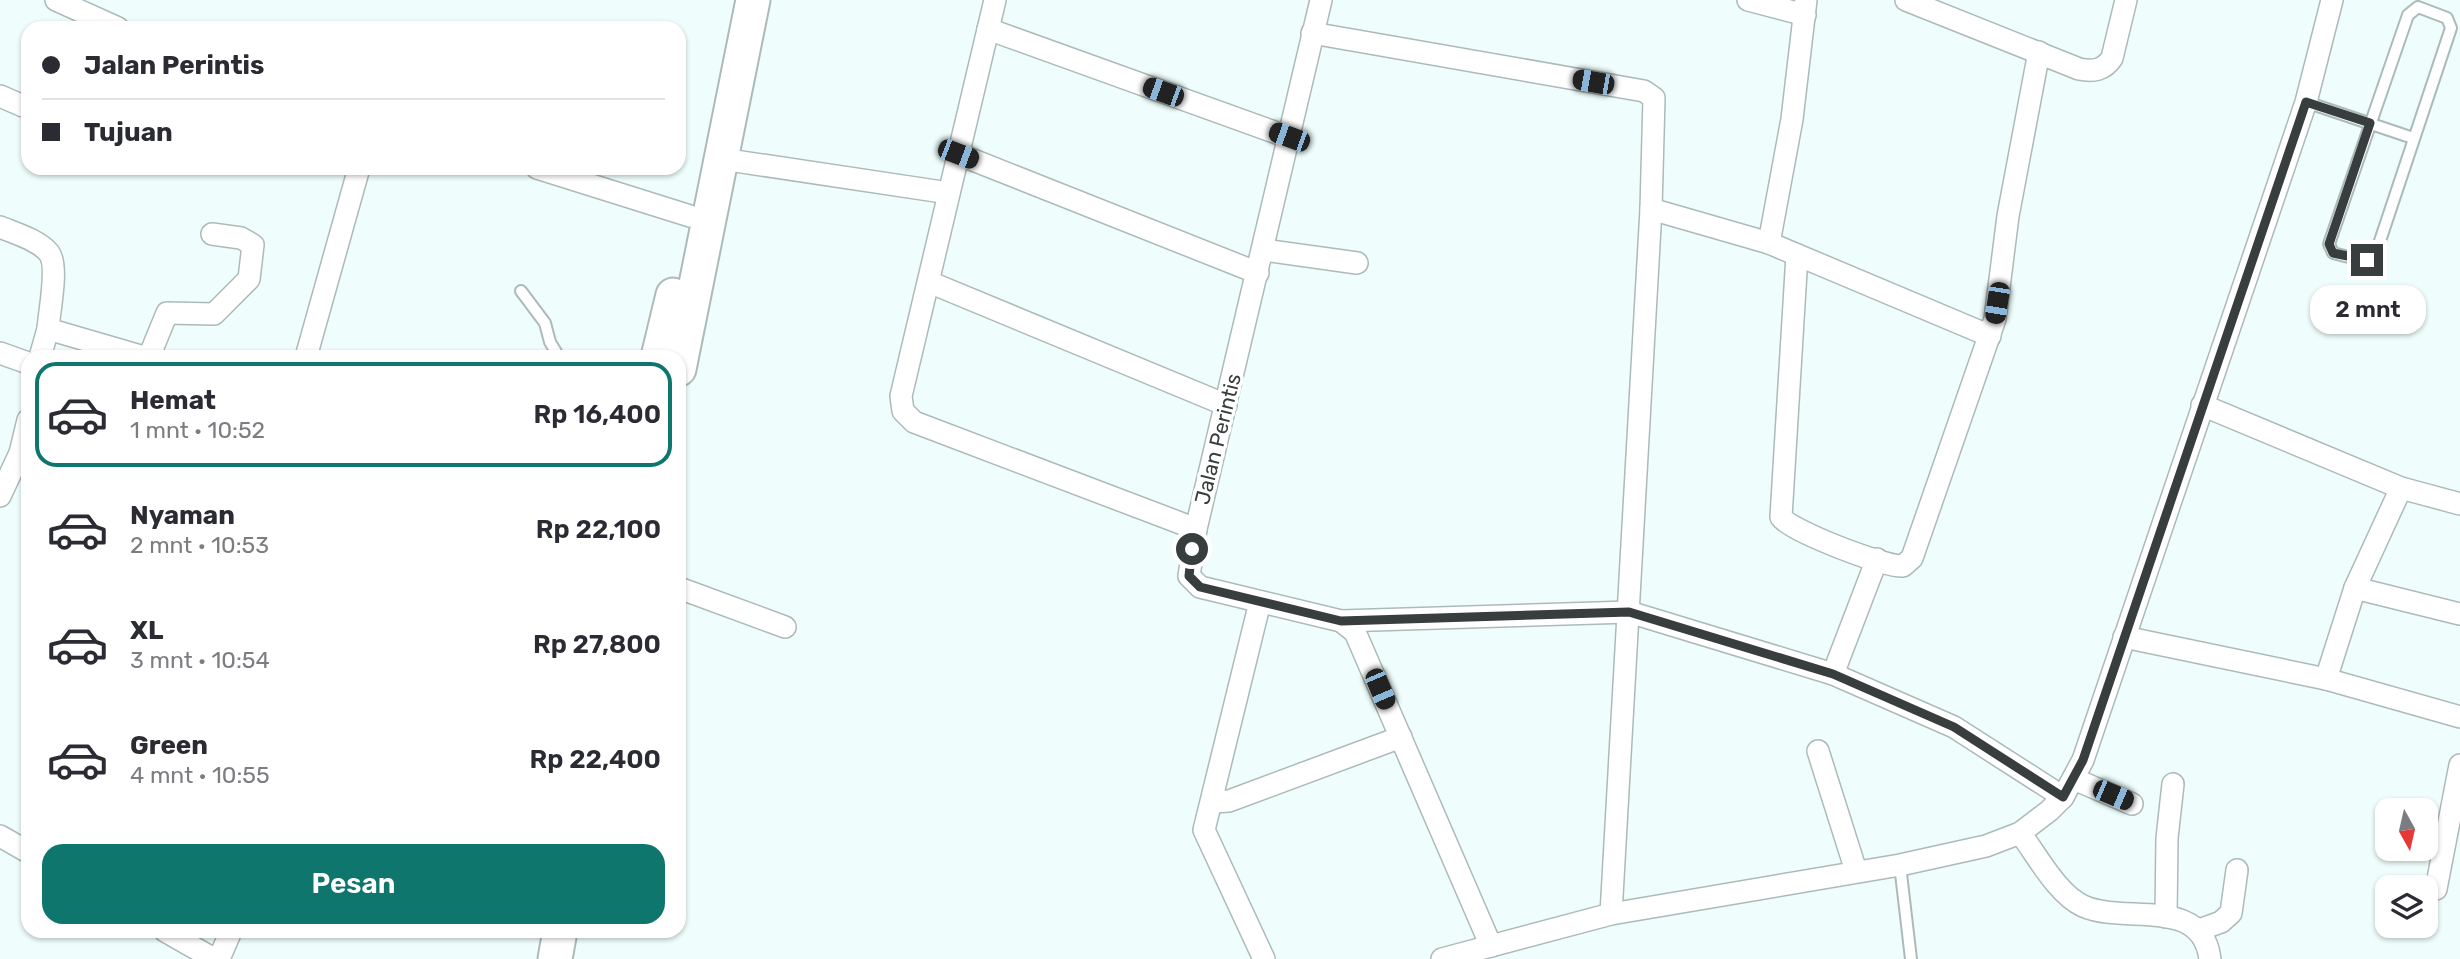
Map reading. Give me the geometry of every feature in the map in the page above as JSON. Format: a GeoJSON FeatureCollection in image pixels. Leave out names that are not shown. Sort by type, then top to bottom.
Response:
{"type":"FeatureCollection","features":[{"type":"Feature","properties":{"kind":"main road"},"geometry":{"type":"LineString","coordinates":[[659,350],[690,216],[731,0]]}},
{"type":"Feature","properties":{"kind":"main road"},"geometry":{"type":"LineString","coordinates":[[683,350],[753,0]]}},
{"type":"Feature","properties":{"kind":"main road"},"geometry":{"type":"LineString","coordinates":[[535,959],[539,938]]}},
{"type":"Feature","properties":{"kind":"main road"},"geometry":{"type":"LineString","coordinates":[[555,959],[559,938]]}},
{"type":"Feature","properties":{"kind":"street"},"geometry":{"type":"LineString","coordinates":[[56,0],[102,21]]}},
{"type":"Feature","properties":{"kind":"street"},"geometry":{"type":"LineString","coordinates":[[995,0],[901,396],[901,406],[910,419],[1196,529]]}},
{"type":"Feature","properties":{"kind":"street","name":"Jalan Perintis"},"geometry":{"type":"LineString","coordinates":[[1321,0],[1196,529],[1188,569],[1194,584],[1341,621],[1629,612],[1833,674],[1954,727],[2068,788],[2132,804]]}},
{"type":"Feature","properties":{"kind":"street"},"geometry":{"type":"LineString","coordinates":[[1748,0],[1805,7],[1792,119],[1769,243]]}},
{"type":"Feature","properties":{"kind":"street"},"geometry":{"type":"LineString","coordinates":[[1906,0],[2093,71],[2107,65],[2126,0]]}},
{"type":"Feature","properties":{"kind":"street"},"geometry":{"type":"LineString","coordinates":[[1442,959],[1611,914],[1900,864],[1986,846],[2020,833],[2068,788],[2124,637],[2306,102],[2332,0]]}},
{"type":"Feature","properties":{"kind":"street"},"geometry":{"type":"LineString","coordinates":[[988,29],[1289,137]]}},
{"type":"Feature","properties":{"kind":"street"},"geometry":{"type":"LineString","coordinates":[[1312,33],[1644,91],[1654,98],[1651,209],[1611,914]]}},
{"type":"Feature","properties":{"kind":"street"},"geometry":{"type":"LineString","coordinates":[[1797,255],[1781,517],[1790,526],[1900,566],[1912,558],[1990,336],[2008,216],[2039,52]]}},
{"type":"Feature","properties":{"kind":"street"},"geometry":{"type":"LineString","coordinates":[[0,96],[21,105]]}},
{"type":"Feature","properties":{"kind":"street"},"geometry":{"type":"LineString","coordinates":[[958,154],[1258,273]]}},
{"type":"Feature","properties":{"kind":"street"},"geometry":{"type":"LineString","coordinates":[[722,159],[949,192]]}},
{"type":"Feature","properties":{"kind":"street"},"geometry":{"type":"LineString","coordinates":[[308,350],[357,175]]}},
{"type":"Feature","properties":{"kind":"street"},"geometry":{"type":"LineString","coordinates":[[559,175],[690,216]]}},
{"type":"Feature","properties":{"kind":"street"},"geometry":{"type":"LineString","coordinates":[[1651,209],[1769,243],[1990,336]]}},
{"type":"Feature","properties":{"kind":"street"},"geometry":{"type":"LineString","coordinates":[[0,227],[41,246],[51,255],[53,274],[48,329],[42,350]]}},
{"type":"Feature","properties":{"kind":"street"},"geometry":{"type":"LineString","coordinates":[[150,350],[167,313],[214,314],[249,279],[253,245],[242,238],[212,234]]}},
{"type":"Feature","properties":{"kind":"street"},"geometry":{"type":"LineString","coordinates":[[1264,250],[1357,263]]}},
{"type":"Feature","properties":{"kind":"street"},"geometry":{"type":"LineString","coordinates":[[929,282],[1226,405]]}},
{"type":"Feature","properties":{"kind":"street"},"geometry":{"type":"LineString","coordinates":[[48,329],[122,350]]}},
{"type":"Feature","properties":{"kind":"street"},"geometry":{"type":"LineString","coordinates":[[0,354],[21,361]]}},
{"type":"Feature","properties":{"kind":"street"},"geometry":{"type":"LineString","coordinates":[[2203,405],[2401,488],[2460,503]]}},
{"type":"Feature","properties":{"kind":"street"},"geometry":{"type":"LineString","coordinates":[[0,444],[20,453]]}},
{"type":"Feature","properties":{"kind":"street"},"geometry":{"type":"LineString","coordinates":[[0,496],[21,449]]}},
{"type":"Feature","properties":{"kind":"street"},"geometry":{"type":"LineString","coordinates":[[2326,679],[2355,588],[2401,488]]}},
{"type":"Feature","properties":{"kind":"street"},"geometry":{"type":"LineString","coordinates":[[1833,674],[1877,559]]}},
{"type":"Feature","properties":{"kind":"street"},"geometry":{"type":"LineString","coordinates":[[2355,588],[2460,614]]}},
{"type":"Feature","properties":{"kind":"street"},"geometry":{"type":"LineString","coordinates":[[686,591],[785,627]]}},
{"type":"Feature","properties":{"kind":"street"},"geometry":{"type":"LineString","coordinates":[[1260,602],[1212,802],[1205,820],[1205,835],[1264,959]]}},
{"type":"Feature","properties":{"kind":"street"},"geometry":{"type":"LineString","coordinates":[[1341,621],[1359,640],[1491,946]]}},
{"type":"Feature","properties":{"kind":"street"},"geometry":{"type":"LineString","coordinates":[[2124,637],[2326,679],[2460,717]]}},
{"type":"Feature","properties":{"kind":"street"},"geometry":{"type":"LineString","coordinates":[[1212,802],[1229,801],[1401,737]]}},
{"type":"Feature","properties":{"kind":"street"},"geometry":{"type":"LineString","coordinates":[[1818,751],[1856,871]]}},
{"type":"Feature","properties":{"kind":"street"},"geometry":{"type":"LineString","coordinates":[[2438,879],[2460,765]]}},
{"type":"Feature","properties":{"kind":"street"},"geometry":{"type":"LineString","coordinates":[[2166,916],[2167,838],[2173,784]]}},
{"type":"Feature","properties":{"kind":"street"},"geometry":{"type":"LineString","coordinates":[[2020,833],[2062,888],[2083,906],[2166,916],[2199,930],[2206,940],[2210,959]]}},
{"type":"Feature","properties":{"kind":"street"},"geometry":{"type":"LineString","coordinates":[[0,836],[21,848]]}},
{"type":"Feature","properties":{"kind":"street"},"geometry":{"type":"LineString","coordinates":[[2199,930],[2221,922],[2231,913],[2237,870]]}},
{"type":"Feature","properties":{"kind":"street"},"geometry":{"type":"LineString","coordinates":[[178,938],[217,959],[228,938]]}},
{"type":"Feature","properties":{"kind":"lane"},"geometry":{"type":"LineString","coordinates":[[2418,7],[2455,21],[2374,257],[2364,261],[2333,253],[2329,244],[2408,15],[2418,7]]}},
{"type":"Feature","properties":{"kind":"lane"},"geometry":{"type":"LineString","coordinates":[[2306,102],[2413,138]]}},
{"type":"Feature","properties":{"kind":"lane"},"geometry":{"type":"LineString","coordinates":[[521,291],[545,323],[555,350]]}},
{"type":"Feature","properties":{"kind":"lane"},"geometry":{"type":"LineString","coordinates":[[1900,864],[1911,959]]}},
{"type":"Feature","properties":{"kind":"route"},"geometry":{"type":"LineString","coordinates":[[1192,549],[1189,576],[1191,581],[1200,587],[1341,621],[1629,612],[1833,674],[1954,727],[2063,797],[2083,760],[2306,102],[2370,123],[2329,244],[2333,253],[2367,260]]}}]}
